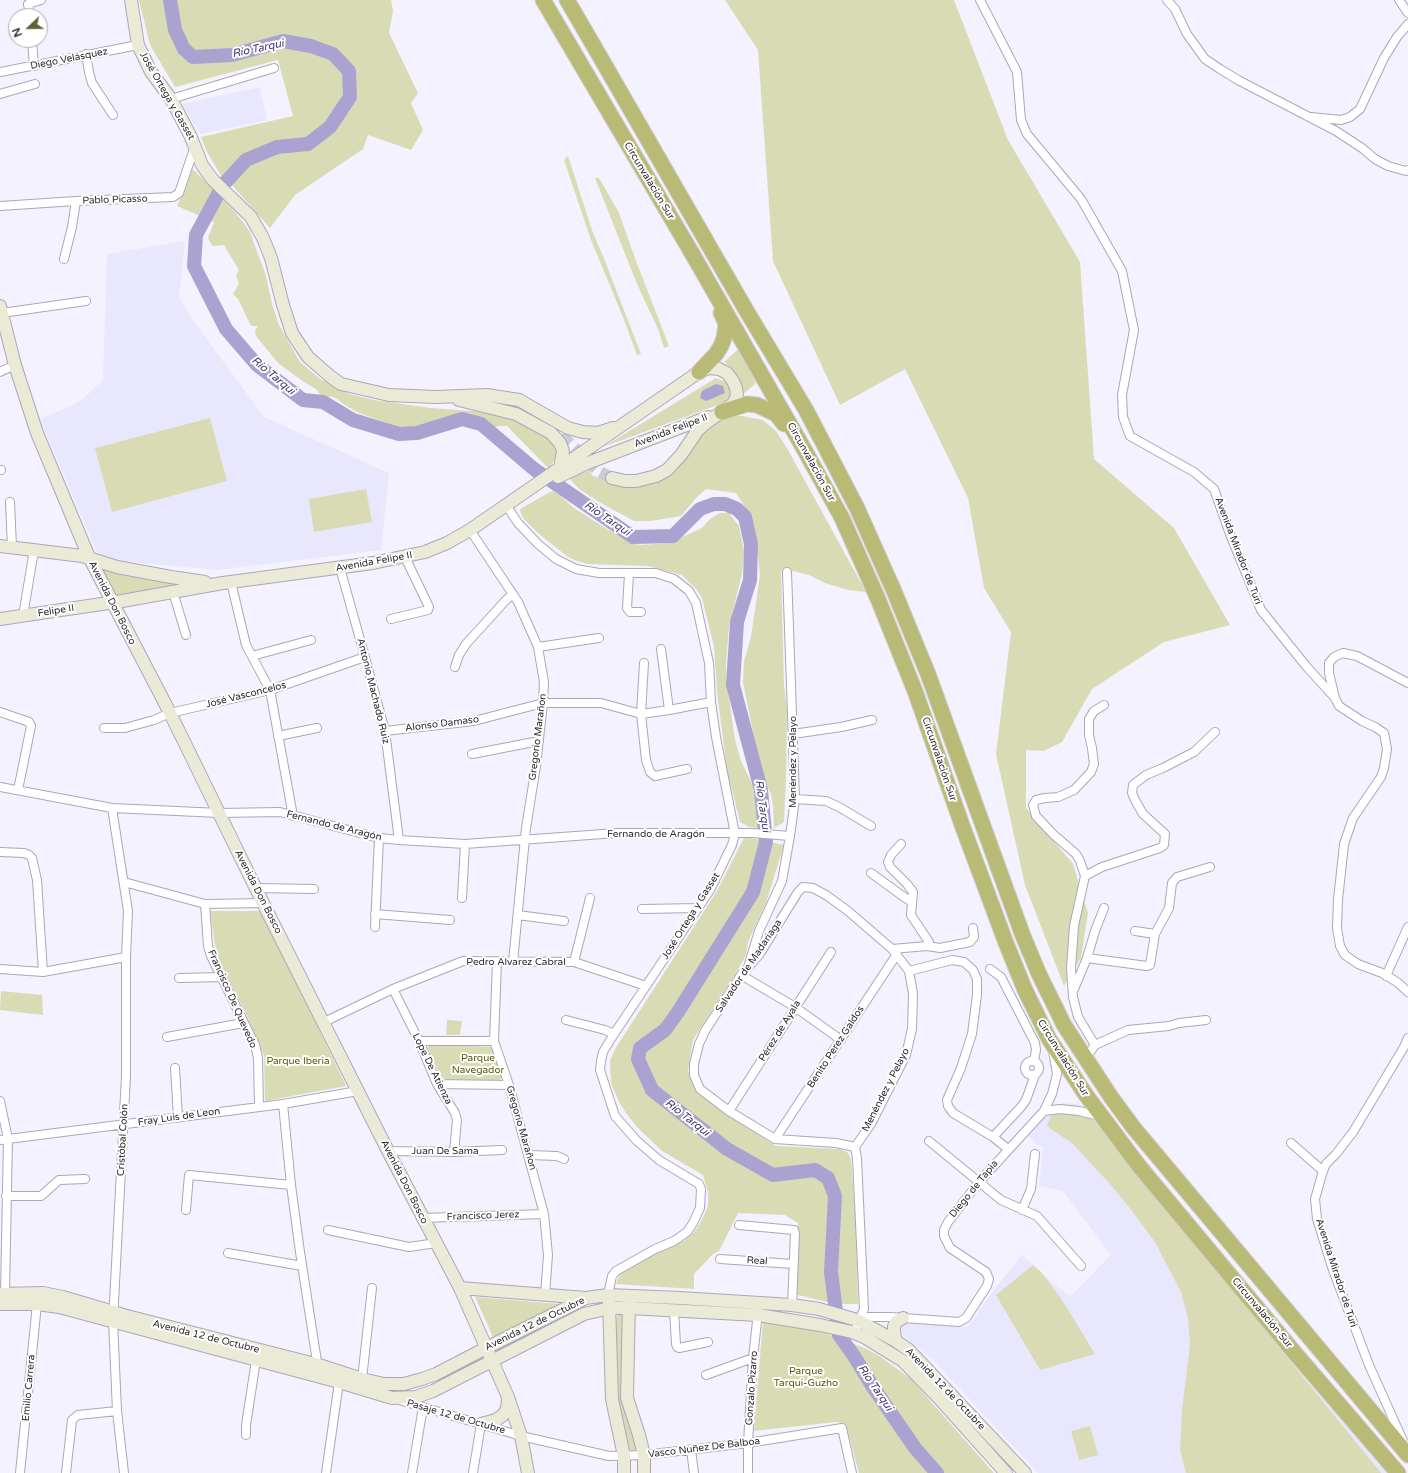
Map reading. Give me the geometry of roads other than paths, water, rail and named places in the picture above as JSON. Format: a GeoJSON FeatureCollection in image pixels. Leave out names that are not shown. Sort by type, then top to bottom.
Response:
{"type":"FeatureCollection","features":[{"type":"Feature","properties":{"kind":"highway","name":"Circunvalación Sur"},"geometry":{"type":"LineString","coordinates":[[543,0],[710,286],[842,518],[878,599],[915,691],[962,825],[1006,943],[1025,990],[1049,1039],[1086,1095],[1139,1166],[1294,1352],[1398,1473]]}},
{"type":"Feature","properties":{"kind":"highway","name":"Circunvalación Sur"},"geometry":{"type":"LineString","coordinates":[[567,0],[802,404],[857,508],[928,674],[1023,936],[1039,974],[1064,1025],[1111,1097],[1161,1162],[1408,1455]]}},
{"type":"Feature","properties":{"kind":"highway"},"geometry":{"type":"LineString","coordinates":[[699,372],[716,354],[721,346],[725,330],[724,318],[710,286]]}},
{"type":"Feature","properties":{"kind":"highway"},"geometry":{"type":"LineString","coordinates":[[722,412],[747,404],[757,405],[776,414],[804,449]]}},
{"type":"Feature","properties":{"kind":"main road","name":"José Ortega y Gasset"},"geometry":{"type":"LineString","coordinates":[[131,0],[138,45],[151,72],[171,100],[190,135],[202,165],[212,179],[251,218],[263,238],[271,258],[282,305],[292,333],[308,357],[331,377],[341,384],[388,395],[487,395],[519,400],[568,428],[584,432],[598,433],[622,426]]}},
{"type":"Feature","properties":{"kind":"main road","name":"Avenida Don Bosco"},"geometry":{"type":"LineString","coordinates":[[1,310],[15,365],[37,433],[89,557],[170,713],[358,1092],[422,1218],[460,1288],[508,1397],[520,1436],[528,1473]]}},
{"type":"Feature","properties":{"kind":"main road"},"geometry":{"type":"LineString","coordinates":[[612,478],[625,481],[636,481],[656,476],[667,470],[681,455],[698,430],[733,404],[737,396],[736,388],[733,381],[726,373],[719,369],[709,368],[699,372]]}},
{"type":"Feature","properties":{"kind":"main road","name":"Avenida Felipe II"},"geometry":{"type":"LineString","coordinates":[[112,602],[227,583],[340,568],[405,557],[440,546],[470,530],[560,471],[699,372]]}},
{"type":"Feature","properties":{"kind":"main road","name":"José Ortega y Gasset"},"geometry":{"type":"LineString","coordinates":[[436,396],[461,400],[516,414],[551,433],[560,443],[563,451],[560,471]]}},
{"type":"Feature","properties":{"kind":"main road"},"geometry":{"type":"LineString","coordinates":[[436,396],[490,401],[508,405],[526,411],[548,424]]}},
{"type":"Feature","properties":{"kind":"main road","name":"Avenida Felipe II"},"geometry":{"type":"LineString","coordinates":[[560,471],[585,464],[722,412]]}},
{"type":"Feature","properties":{"kind":"main road","name":"Avenida Felipe II"},"geometry":{"type":"LineString","coordinates":[[6,546],[89,557],[102,563],[125,569],[197,581],[227,583]]}},
{"type":"Feature","properties":{"kind":"main road","name":"Felipe II"},"geometry":{"type":"LineString","coordinates":[[0,619],[112,602]]}},
{"type":"Feature","properties":{"kind":"main road"},"geometry":{"type":"LineString","coordinates":[[460,1288],[586,1298]]}},
{"type":"Feature","properties":{"kind":"main road","name":"Avenida 12 de Octubre"},"geometry":{"type":"LineString","coordinates":[[2,1298],[43,1293],[63,1297],[113,1317],[256,1360],[384,1384],[404,1384],[436,1374],[586,1298],[608,1295],[629,1302],[674,1310],[758,1315],[820,1325],[853,1333],[903,1361],[938,1397],[1006,1473]]}},
{"type":"Feature","properties":{"kind":"main road","name":"José Ortega y Gasset"},"geometry":{"type":"LineString","coordinates":[[608,1295],[610,1308],[612,1399],[624,1456],[624,1473]]}},
{"type":"Feature","properties":{"kind":"main road","name":"Avenida 12 de Octubre"},"geometry":{"type":"LineString","coordinates":[[2,1298],[113,1317],[318,1371],[339,1382],[392,1398],[416,1397],[492,1362],[584,1314],[629,1302],[758,1303],[792,1305],[819,1309],[859,1319],[909,1350],[1025,1473]]}},
{"type":"Feature","properties":{"kind":"main road"},"geometry":{"type":"LineString","coordinates":[[629,1302],[627,1398],[644,1455],[644,1473]]}},
{"type":"Feature","properties":{"kind":"main road"},"geometry":{"type":"LineString","coordinates":[[896,1341],[894,1326],[903,1318]]}},
{"type":"Feature","properties":{"kind":"main road"},"geometry":{"type":"LineString","coordinates":[[481,1424],[496,1420],[503,1415],[507,1409],[508,1397]]}},
{"type":"Feature","properties":{"kind":"street"},"geometry":{"type":"LineString","coordinates":[[26,2],[41,0]]}},
{"type":"Feature","properties":{"kind":"street","name":"Avenida Mirador de Turi"},"geometry":{"type":"LineString","coordinates":[[980,0],[1017,72],[1021,120],[1027,134],[1081,198],[1122,271],[1134,330],[1122,395],[1123,417],[1130,436],[1194,472],[1214,489],[1230,534],[1261,610],[1306,666],[1335,698],[1339,706],[1362,722],[1375,727],[1384,734],[1386,749],[1384,768],[1381,777],[1353,818],[1344,844],[1337,916],[1340,946],[1345,955],[1358,964],[1370,968],[1397,982],[1408,992]]}},
{"type":"Feature","properties":{"kind":"street"},"geometry":{"type":"LineString","coordinates":[[1167,0],[1175,9],[1187,34],[1205,59],[1238,80],[1342,135],[1362,148],[1375,159],[1388,166],[1406,171],[1408,170]]}},
{"type":"Feature","properties":{"kind":"street"},"geometry":{"type":"LineString","coordinates":[[1399,0],[1408,13]]}},
{"type":"Feature","properties":{"kind":"street"},"geometry":{"type":"LineString","coordinates":[[1309,117],[1341,120],[1350,117],[1360,110],[1384,58],[1397,37],[1408,24]]}},
{"type":"Feature","properties":{"kind":"street","name":"Diego Velásquez"},"geometry":{"type":"LineString","coordinates":[[0,72],[138,45]]}},
{"type":"Feature","properties":{"kind":"street"},"geometry":{"type":"LineString","coordinates":[[33,48],[34,66]]}},
{"type":"Feature","properties":{"kind":"street"},"geometry":{"type":"LineString","coordinates":[[86,54],[88,72],[92,82],[113,114]]}},
{"type":"Feature","properties":{"kind":"street"},"geometry":{"type":"LineString","coordinates":[[171,100],[274,68]]}},
{"type":"Feature","properties":{"kind":"street"},"geometry":{"type":"LineString","coordinates":[[0,94],[35,84]]}},
{"type":"Feature","properties":{"kind":"street","name":"Pablo Picasso"},"geometry":{"type":"LineString","coordinates":[[0,206],[173,197],[179,193],[195,146]]}},
{"type":"Feature","properties":{"kind":"street"},"geometry":{"type":"LineString","coordinates":[[64,259],[72,227],[76,201]]}},
{"type":"Feature","properties":{"kind":"street"},"geometry":{"type":"LineString","coordinates":[[1,310],[86,302]]}},
{"type":"Feature","properties":{"kind":"street"},"geometry":{"type":"LineString","coordinates":[[0,372],[15,365]]}},
{"type":"Feature","properties":{"kind":"street"},"geometry":{"type":"LineString","coordinates":[[6,546],[10,502]]}},
{"type":"Feature","properties":{"kind":"street"},"geometry":{"type":"LineString","coordinates":[[509,504],[518,523],[538,544],[556,559],[576,568],[599,574],[656,573],[674,579],[689,591],[696,603],[709,663],[711,702],[716,737],[735,834]]}},
{"type":"Feature","properties":{"kind":"street","name":"Gregorio Marañon"},"geometry":{"type":"LineString","coordinates":[[470,530],[518,602],[538,647],[544,682],[539,741],[525,838],[513,962]]}},
{"type":"Feature","properties":{"kind":"street"},"geometry":{"type":"LineString","coordinates":[[23,616],[34,550]]}},
{"type":"Feature","properties":{"kind":"street"},"geometry":{"type":"LineString","coordinates":[[391,619],[428,610],[429,607],[405,557]]}},
{"type":"Feature","properties":{"kind":"street","name":"Antonio Machado Ruiz"},"geometry":{"type":"LineString","coordinates":[[340,568],[366,657],[385,731],[399,840]]}},
{"type":"Feature","properties":{"kind":"street","name":"Menéndez y Pelayo"},"geometry":{"type":"LineString","coordinates":[[747,967],[759,931],[782,881],[787,836],[795,799],[787,572]]}},
{"type":"Feature","properties":{"kind":"street"},"geometry":{"type":"LineString","coordinates":[[629,574],[628,608],[630,612],[641,612]]}},
{"type":"Feature","properties":{"kind":"street"},"geometry":{"type":"LineString","coordinates":[[227,583],[246,645],[270,690],[293,816]]}},
{"type":"Feature","properties":{"kind":"street"},"geometry":{"type":"LineString","coordinates":[[173,592],[186,635]]}},
{"type":"Feature","properties":{"kind":"street"},"geometry":{"type":"LineString","coordinates":[[454,667],[466,644],[496,610],[513,594]]}},
{"type":"Feature","properties":{"kind":"street"},"geometry":{"type":"LineString","coordinates":[[538,647],[599,638]]}},
{"type":"Feature","properties":{"kind":"street"},"geometry":{"type":"LineString","coordinates":[[252,656],[311,640]]}},
{"type":"Feature","properties":{"kind":"street"},"geometry":{"type":"LineString","coordinates":[[661,649],[669,710]]}},
{"type":"Feature","properties":{"kind":"street"},"geometry":{"type":"LineString","coordinates":[[1335,698],[1329,673],[1329,663],[1334,657],[1343,653],[1357,656],[1408,683]]}},
{"type":"Feature","properties":{"kind":"street","name":"José Vasconcelos"},"geometry":{"type":"LineString","coordinates":[[104,728],[125,728],[154,720],[170,713],[270,690],[366,657]]}},
{"type":"Feature","properties":{"kind":"street"},"geometry":{"type":"LineString","coordinates":[[644,663],[641,714],[646,760],[652,775],[656,776],[687,769]]}},
{"type":"Feature","properties":{"kind":"street","name":"Alonso Damaso"},"geometry":{"type":"LineString","coordinates":[[385,731],[474,721],[543,703],[601,703],[641,714],[711,702]]}},
{"type":"Feature","properties":{"kind":"street"},"geometry":{"type":"LineString","coordinates":[[1095,1045],[1078,1017],[1073,992],[1072,968],[1074,926],[1085,876],[1076,854],[1053,834],[1036,816],[1033,805],[1036,800],[1058,797],[1074,790],[1091,772],[1094,764],[1089,735],[1089,719],[1094,711],[1104,705]]}},
{"type":"Feature","properties":{"kind":"street"},"geometry":{"type":"LineString","coordinates":[[0,712],[29,722],[31,726],[18,790]]}},
{"type":"Feature","properties":{"kind":"street"},"geometry":{"type":"LineString","coordinates":[[793,734],[841,727],[872,720]]}},
{"type":"Feature","properties":{"kind":"street"},"geometry":{"type":"LineString","coordinates":[[278,736],[317,728]]}},
{"type":"Feature","properties":{"kind":"street"},"geometry":{"type":"LineString","coordinates":[[1085,876],[1102,867],[1160,848],[1164,845],[1164,834],[1143,814],[1135,800],[1132,793],[1133,785],[1146,775],[1194,752],[1215,732]]}},
{"type":"Feature","properties":{"kind":"street"},"geometry":{"type":"LineString","coordinates":[[472,754],[539,741]]}},
{"type":"Feature","properties":{"kind":"street","name":"Fernando de Aragón"},"geometry":{"type":"LineString","coordinates":[[0,787],[112,808],[219,813],[280,812],[379,838],[399,840],[465,844],[525,838],[617,833],[752,833],[787,836]]}},
{"type":"Feature","properties":{"kind":"street"},"geometry":{"type":"LineString","coordinates":[[795,799],[826,801],[839,806],[871,826]]}},
{"type":"Feature","properties":{"kind":"street","name":"Cristóbal Colón"},"geometry":{"type":"LineString","coordinates":[[112,808],[128,910],[126,957],[126,1076],[113,1317],[117,1411],[124,1473]]}},
{"type":"Feature","properties":{"kind":"street","name":"José Ortega y Gasset"},"geometry":{"type":"LineString","coordinates":[[608,1295],[612,1276],[616,1271],[655,1249],[680,1238],[687,1232],[700,1208],[701,1189],[699,1184],[659,1160],[637,1141],[615,1116],[600,1070],[603,1052],[710,890],[732,845],[735,834]]}},
{"type":"Feature","properties":{"kind":"street"},"geometry":{"type":"LineString","coordinates":[[375,926],[379,838]]}},
{"type":"Feature","properties":{"kind":"street"},"geometry":{"type":"LineString","coordinates":[[462,898],[465,844]]}},
{"type":"Feature","properties":{"kind":"street"},"geometry":{"type":"LineString","coordinates":[[901,844],[891,855],[888,862],[890,867],[913,892],[911,915],[929,942],[927,946]]}},
{"type":"Feature","properties":{"kind":"street"},"geometry":{"type":"LineString","coordinates":[[0,852],[24,853],[32,858],[37,880],[43,972]]}},
{"type":"Feature","properties":{"kind":"street"},"geometry":{"type":"LineString","coordinates":[[1087,958],[1147,966],[1150,965],[1155,934],[1169,908],[1172,882],[1177,877],[1210,867]]}},
{"type":"Feature","properties":{"kind":"street"},"geometry":{"type":"LineString","coordinates":[[871,873],[912,902]]}},
{"type":"Feature","properties":{"kind":"street"},"geometry":{"type":"LineString","coordinates":[[124,882],[205,904],[263,903]]}},
{"type":"Feature","properties":{"kind":"street","name":"Menéndez y Pelayo"},"geometry":{"type":"LineString","coordinates":[[803,887],[813,888],[826,895],[848,911],[894,951],[909,971],[913,994],[912,1029],[909,1044],[898,1071],[871,1124],[855,1148]]}},
{"type":"Feature","properties":{"kind":"street","name":"Salvador de Madariaga"},"geometry":{"type":"LineString","coordinates":[[803,887],[798,892],[759,955],[741,975],[699,1044],[693,1070],[695,1080],[700,1089],[730,1111],[775,1139],[836,1143],[855,1148]]}},
{"type":"Feature","properties":{"kind":"street"},"geometry":{"type":"LineString","coordinates":[[256,888],[314,889]]}},
{"type":"Feature","properties":{"kind":"street"},"geometry":{"type":"LineString","coordinates":[[574,962],[590,898]]}},
{"type":"Feature","properties":{"kind":"street","name":"Francisco De Quevedo"},"geometry":{"type":"LineString","coordinates":[[205,904],[208,946],[211,956],[255,1045],[258,1058],[259,1107]]}},
{"type":"Feature","properties":{"kind":"street"},"geometry":{"type":"LineString","coordinates":[[642,909],[698,908]]}},
{"type":"Feature","properties":{"kind":"street"},"geometry":{"type":"LineString","coordinates":[[1073,992],[1087,958],[1104,908]]}},
{"type":"Feature","properties":{"kind":"street"},"geometry":{"type":"LineString","coordinates":[[375,914],[450,920]]}},
{"type":"Feature","properties":{"kind":"street"},"geometry":{"type":"LineString","coordinates":[[518,915],[564,921]]}},
{"type":"Feature","properties":{"kind":"street"},"geometry":{"type":"LineString","coordinates":[[1386,976],[1408,927]]}},
{"type":"Feature","properties":{"kind":"street"},"geometry":{"type":"LineString","coordinates":[[894,951],[927,946],[940,948],[970,942],[974,937],[973,928]]}},
{"type":"Feature","properties":{"kind":"street"},"geometry":{"type":"LineString","coordinates":[[1135,931],[1155,934]]}},
{"type":"Feature","properties":{"kind":"street","name":"Benito Perez Galdos"},"geometry":{"type":"LineString","coordinates":[[775,1139],[841,1040],[894,951]]}},
{"type":"Feature","properties":{"kind":"street","name":"Pérez de Ayala"},"geometry":{"type":"LineString","coordinates":[[730,1111],[831,952]]}},
{"type":"Feature","properties":{"kind":"street"},"geometry":{"type":"LineString","coordinates":[[0,969],[43,972],[126,957]]}},
{"type":"Feature","properties":{"kind":"street"},"geometry":{"type":"LineString","coordinates":[[909,971],[952,960],[964,962],[973,970],[977,979],[977,995],[972,1034],[961,1068],[947,1100],[948,1106],[953,1113],[993,1137],[1008,1149]]}},
{"type":"Feature","properties":{"kind":"street","name":"Pedro Alvarez Cabral"},"geometry":{"type":"LineString","coordinates":[[324,1022],[393,989],[458,962],[574,962],[646,986]]}},
{"type":"Feature","properties":{"kind":"street","name":"Gregorio Marañon"},"geometry":{"type":"LineString","coordinates":[[497,962],[494,1041],[509,1084],[544,1214],[548,1255],[545,1295]]}},
{"type":"Feature","properties":{"kind":"street"},"geometry":{"type":"LineString","coordinates":[[990,969],[1001,977],[1035,1044],[1036,1050],[1034,1061]]}},
{"type":"Feature","properties":{"kind":"street"},"geometry":{"type":"LineString","coordinates":[[741,975],[795,1007],[841,1040]]}},
{"type":"Feature","properties":{"kind":"street"},"geometry":{"type":"LineString","coordinates":[[179,978],[222,977]]}},
{"type":"Feature","properties":{"kind":"street","name":"Lope De Atienza"},"geometry":{"type":"LineString","coordinates":[[393,989],[419,1041],[437,1084],[455,1113],[457,1120],[454,1152]]}},
{"type":"Feature","properties":{"kind":"street"},"geometry":{"type":"LineString","coordinates":[[566,1020],[605,1030],[614,1034]]}},
{"type":"Feature","properties":{"kind":"street"},"geometry":{"type":"LineString","coordinates":[[1086,1058],[1095,1045],[1128,1030],[1206,1020]]}},
{"type":"Feature","properties":{"kind":"street"},"geometry":{"type":"LineString","coordinates":[[167,1037],[243,1023]]}},
{"type":"Feature","properties":{"kind":"street","name":"Avenida Mirador de Turi"},"geometry":{"type":"LineString","coordinates":[[1408,1038],[1353,1132],[1326,1164],[1316,1200],[1317,1219],[1358,1338],[1408,1451]]}},
{"type":"Feature","properties":{"kind":"street","name":"Diego de Tapia"},"geometry":{"type":"LineString","coordinates":[[859,1319],[903,1318],[959,1322],[968,1320],[987,1286],[989,1279],[986,1272],[950,1248],[944,1236],[944,1230],[948,1222],[979,1182],[1044,1111],[1052,1094],[1056,1074],[1054,1055],[1049,1039]]}},
{"type":"Feature","properties":{"kind":"street"},"geometry":{"type":"LineString","coordinates":[[419,1041],[494,1041]]}},
{"type":"Feature","properties":{"kind":"street"},"geometry":{"type":"LineString","coordinates":[[993,1137],[1024,1104],[1039,1068],[1037,1062],[1028,1061],[1024,1069],[1030,1075],[1035,1075]]}},
{"type":"Feature","properties":{"kind":"street"},"geometry":{"type":"LineString","coordinates":[[176,1068],[178,1118]]}},
{"type":"Feature","properties":{"kind":"street"},"geometry":{"type":"LineString","coordinates":[[437,1084],[509,1084]]}},
{"type":"Feature","properties":{"kind":"street","name":"Fray Luis de Leon"},"geometry":{"type":"LineString","coordinates":[[4,1140],[283,1104],[358,1092]]}},
{"type":"Feature","properties":{"kind":"street"},"geometry":{"type":"LineString","coordinates":[[0,1101],[4,1140],[6,1196],[2,1298]]}},
{"type":"Feature","properties":{"kind":"street"},"geometry":{"type":"LineString","coordinates":[[283,1104],[291,1185],[318,1371]]}},
{"type":"Feature","properties":{"kind":"street"},"geometry":{"type":"LineString","coordinates":[[1044,1111],[1060,1109],[1079,1111],[1102,1117]]}},
{"type":"Feature","properties":{"kind":"street"},"geometry":{"type":"LineString","coordinates":[[929,1141],[1001,1200],[1037,1216],[1081,1266]]}},
{"type":"Feature","properties":{"kind":"street"},"geometry":{"type":"LineString","coordinates":[[1291,1143],[1323,1171]]}},
{"type":"Feature","properties":{"kind":"street"},"geometry":{"type":"LineString","coordinates":[[853,1333],[864,1309],[857,1158],[855,1148]]}},
{"type":"Feature","properties":{"kind":"street","name":"Juan De Sama"},"geometry":{"type":"LineString","coordinates":[[388,1151],[454,1152],[502,1150]]}},
{"type":"Feature","properties":{"kind":"street"},"geometry":{"type":"LineString","coordinates":[[528,1154],[557,1156],[564,1159]]}},
{"type":"Feature","properties":{"kind":"street"},"geometry":{"type":"LineString","coordinates":[[1022,1210],[1031,1189],[1035,1154]]}},
{"type":"Feature","properties":{"kind":"street"},"geometry":{"type":"LineString","coordinates":[[186,1210],[189,1175],[291,1185]]}},
{"type":"Feature","properties":{"kind":"street"},"geometry":{"type":"LineString","coordinates":[[6,1196],[41,1196],[59,1180],[86,1179]]}},
{"type":"Feature","properties":{"kind":"street","name":"Francisco Jerez"},"geometry":{"type":"LineString","coordinates":[[422,1218],[544,1214]]}},
{"type":"Feature","properties":{"kind":"street"},"geometry":{"type":"LineString","coordinates":[[739,1225],[794,1230],[792,1305]]}},
{"type":"Feature","properties":{"kind":"street"},"geometry":{"type":"LineString","coordinates":[[328,1230],[409,1247],[436,1243]]}},
{"type":"Feature","properties":{"kind":"street"},"geometry":{"type":"LineString","coordinates":[[228,1254],[302,1266]]}},
{"type":"Feature","properties":{"kind":"street","name":"Real"},"geometry":{"type":"LineString","coordinates":[[720,1259],[793,1264]]}},
{"type":"Feature","properties":{"kind":"street"},"geometry":{"type":"LineString","coordinates":[[362,1379],[372,1288]]}},
{"type":"Feature","properties":{"kind":"street","name":"Gonzalo Pizarro"},"geometry":{"type":"LineString","coordinates":[[748,1473],[748,1443],[753,1358],[758,1303]]}},
{"type":"Feature","properties":{"kind":"street","name":"Emilio Carrera"},"geometry":{"type":"LineString","coordinates":[[20,1473],[37,1304]]}},
{"type":"Feature","properties":{"kind":"street"},"geometry":{"type":"LineString","coordinates":[[674,1310],[677,1347],[680,1348],[708,1342]]}},
{"type":"Feature","properties":{"kind":"street"},"geometry":{"type":"LineString","coordinates":[[706,1374],[753,1358]]}},
{"type":"Feature","properties":{"kind":"street"},"geometry":{"type":"LineString","coordinates":[[246,1434],[246,1425],[256,1360]]}},
{"type":"Feature","properties":{"kind":"street"},"geometry":{"type":"LineString","coordinates":[[326,1473],[339,1382]]}},
{"type":"Feature","properties":{"kind":"street","name":"Pasaje 12 de Octubre"},"geometry":{"type":"LineString","coordinates":[[392,1398],[520,1436]]}},
{"type":"Feature","properties":{"kind":"street"},"geometry":{"type":"LineString","coordinates":[[412,1473],[423,1407]]}},
{"type":"Feature","properties":{"kind":"street"},"geometry":{"type":"LineString","coordinates":[[66,1473],[72,1420],[78,1415],[117,1411]]}},
{"type":"Feature","properties":{"kind":"street"},"geometry":{"type":"LineString","coordinates":[[473,1473],[481,1424]]}},
{"type":"Feature","properties":{"kind":"street","name":"Vasco Nuñez De Balboa"},"geometry":{"type":"LineString","coordinates":[[520,1436],[609,1456],[624,1456],[748,1443],[842,1428],[852,1473]]}},
{"type":"Feature","properties":{"kind":"street"},"geometry":{"type":"LineString","coordinates":[[691,1450],[694,1473]]}},
{"type":"Feature","properties":{"kind":"waterway","name":"Río Tarqui"},"geometry":{"type":"LineString","coordinates":[[170,0],[175,30],[184,49],[193,57],[232,55],[283,41],[311,46],[333,54],[349,71],[350,97],[330,127],[308,144],[277,147],[246,160],[223,185],[196,235],[194,266],[226,329],[257,365],[303,400],[323,402],[353,420],[399,434],[417,433],[462,419],[481,424],[534,469],[633,537],[673,536],[700,509],[714,504],[725,504],[737,509],[745,517],[751,544],[750,580],[737,622],[733,685],[761,790],[766,842],[753,892],[678,1012],[665,1030],[640,1048],[638,1059],[652,1090],[727,1149],[773,1175],[815,1170],[828,1178],[835,1196],[831,1272],[839,1335],[915,1448],[937,1473]]}},
{"type":"Feature","properties":{"kind":"tunnel"},"geometry":{"type":"LineString","coordinates":[[548,423],[600,472],[612,478]]}},
{"type":"Feature","properties":{"kind":"park label","name":"Parque Iberia"},"geometry":{"type":"Point","coordinates":[298,1061]}},
{"type":"Feature","properties":{"kind":"park label","name":"Parque Navegador"},"geometry":{"type":"Point","coordinates":[478,1064]}},
{"type":"Feature","properties":{"kind":"park label","name":"Parque Tarqui-Guzho"},"geometry":{"type":"Point","coordinates":[806,1376]}}]}
